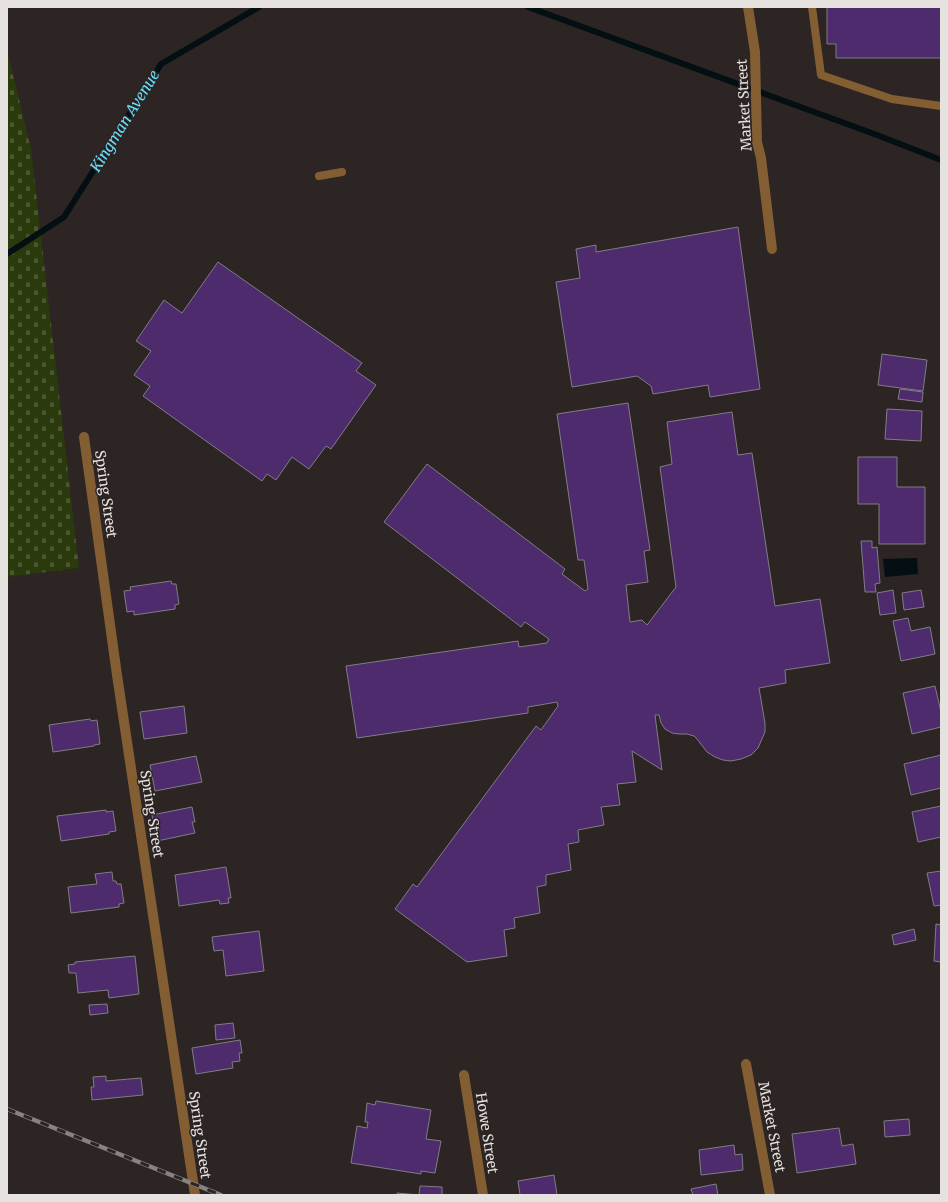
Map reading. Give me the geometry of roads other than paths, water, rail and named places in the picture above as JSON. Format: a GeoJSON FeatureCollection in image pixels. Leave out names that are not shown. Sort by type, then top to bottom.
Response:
{"type":"FeatureCollection","features":[{"type":"Feature","properties":{"kind":"street","name":"Market Street"},"geometry":{"type":"LineString","coordinates":[[748,7],[755,52],[757,142],[772,249]]}},
{"type":"Feature","properties":{"kind":"street","name":"Spring Street"},"geometry":{"type":"LineString","coordinates":[[84,437],[117,675],[195,1195]]}},
{"type":"Feature","properties":{"kind":"street","name":"Market Street"},"geometry":{"type":"LineString","coordinates":[[746,1064],[770,1195]]}},
{"type":"Feature","properties":{"kind":"street","name":"Howe Street"},"geometry":{"type":"LineString","coordinates":[[464,1075],[483,1195]]}},
{"type":"Feature","properties":{"kind":"lane"},"geometry":{"type":"LineString","coordinates":[[812,7],[821,75],[892,98],[941,106]]}},
{"type":"Feature","properties":{"kind":"lane"},"geometry":{"type":"LineString","coordinates":[[319,176],[342,172]]}},
{"type":"Feature","properties":{"kind":"waterway","name":"Kingman Avenue"},"geometry":{"type":"LineString","coordinates":[[7,254],[64,217],[161,64],[259,7]]}},
{"type":"Feature","properties":{"kind":"waterway"},"geometry":{"type":"LineString","coordinates":[[528,7],[877,135],[941,160]]}},
{"type":"Feature","properties":{"kind":"railway"},"geometry":{"type":"LineString","coordinates":[[7,1109],[221,1195]]}}]}
